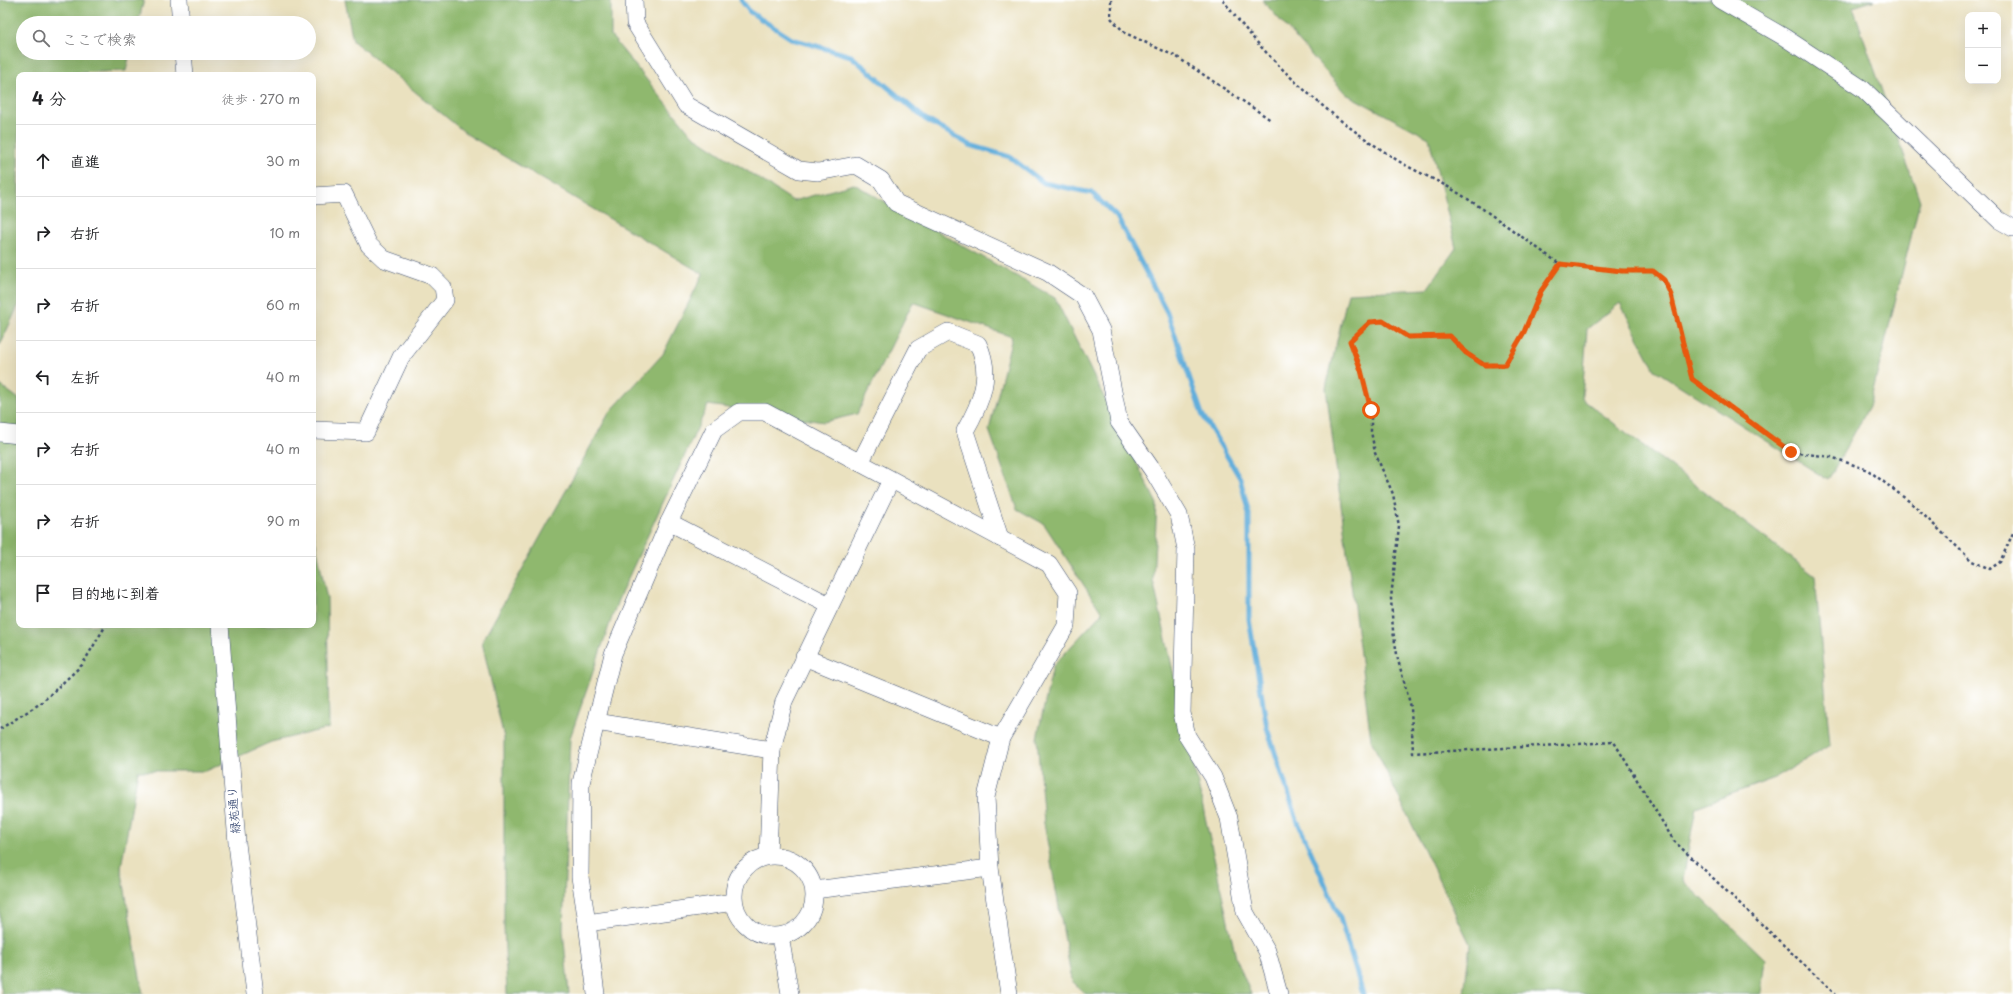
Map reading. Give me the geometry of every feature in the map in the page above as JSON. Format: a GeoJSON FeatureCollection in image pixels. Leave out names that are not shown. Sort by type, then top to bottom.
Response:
{"type":"FeatureCollection","features":[{"type":"Feature","properties":{"kind":"street"},"geometry":{"type":"LineString","coordinates":[[179,0],[180,16]]}},
{"type":"Feature","properties":{"kind":"street"},"geometry":{"type":"LineString","coordinates":[[634,0],[635,22],[686,105],[798,170],[818,172],[856,165],[881,180],[896,203],[1047,272],[1083,296],[1101,330],[1119,422],[1153,471],[1179,515],[1186,549],[1182,713],[1187,736],[1212,777],[1229,818],[1245,912],[1267,951],[1279,994]]}},
{"type":"Feature","properties":{"kind":"street"},"geometry":{"type":"LineString","coordinates":[[1720,0],[1784,37],[1863,89],[1999,220],[2013,228]]}},
{"type":"Feature","properties":{"kind":"street"},"geometry":{"type":"LineString","coordinates":[[184,60],[185,72]]}},
{"type":"Feature","properties":{"kind":"street"},"geometry":{"type":"LineString","coordinates":[[316,196],[344,194],[369,245],[384,259],[432,276],[443,287],[445,300],[401,357],[366,432],[316,430]]}},
{"type":"Feature","properties":{"kind":"street"},"geometry":{"type":"LineString","coordinates":[[860,463],[918,349],[948,332],[978,344],[984,357],[986,374],[979,407],[965,431],[1000,538]]}},
{"type":"Feature","properties":{"kind":"street"},"geometry":{"type":"LineString","coordinates":[[596,994],[580,876],[581,783],[613,654],[670,522],[714,430],[739,412],[765,412],[1049,564],[1068,593],[1066,626],[1001,738],[986,797],[990,868],[1009,994]]}},
{"type":"Feature","properties":{"kind":"street"},"geometry":{"type":"LineString","coordinates":[[0,433],[16,435]]}},
{"type":"Feature","properties":{"kind":"street"},"geometry":{"type":"LineString","coordinates":[[768,856],[772,750],[784,701],[829,605],[891,480]]}},
{"type":"Feature","properties":{"kind":"street"},"geometry":{"type":"LineString","coordinates":[[670,522],[829,605]]}},
{"type":"Feature","properties":{"kind":"street","name":"緑苑通り"},"geometry":{"type":"LineString","coordinates":[[220,628],[237,843],[255,994]]}},
{"type":"Feature","properties":{"kind":"street"},"geometry":{"type":"LineString","coordinates":[[804,657],[1001,738]]}},
{"type":"Feature","properties":{"kind":"street"},"geometry":{"type":"LineString","coordinates":[[596,722],[772,750]]}},
{"type":"Feature","properties":{"kind":"street"},"geometry":{"type":"LineString","coordinates":[[768,856],[783,856],[798,863],[809,874],[814,890],[813,905],[807,920],[795,930],[780,936],[764,935],[750,929],[739,917],[734,902],[734,886],[741,872],[753,861],[768,856]]}},
{"type":"Feature","properties":{"kind":"street"},"geometry":{"type":"LineString","coordinates":[[814,890],[990,868]]}},
{"type":"Feature","properties":{"kind":"street"},"geometry":{"type":"LineString","coordinates":[[587,923],[734,902]]}},
{"type":"Feature","properties":{"kind":"street"},"geometry":{"type":"LineString","coordinates":[[780,936],[790,994]]}},
{"type":"Feature","properties":{"kind":"path"},"geometry":{"type":"LineString","coordinates":[[1111,0],[1111,18],[1125,33],[1177,57],[1270,120]]}},
{"type":"Feature","properties":{"kind":"path"},"geometry":{"type":"LineString","coordinates":[[1223,0],[1242,27],[1284,71],[1328,110],[1391,157],[1451,188],[1560,264],[1622,271],[1653,271],[1664,280],[1671,295],[1692,379],[1791,452],[1831,457],[1868,470],[1910,502],[1972,561],[1990,569],[2000,562],[2013,533]]}},
{"type":"Feature","properties":{"kind":"path"},"geometry":{"type":"LineString","coordinates":[[1560,264],[1541,291],[1524,332],[1505,365],[1484,365],[1466,353],[1450,336],[1408,337],[1383,321],[1370,322],[1350,341],[1361,370],[1371,410],[1371,431],[1375,453],[1393,494],[1399,526],[1391,598],[1393,631],[1398,660],[1411,708],[1413,753],[1614,742],[1674,841],[1835,994]]}},
{"type":"Feature","properties":{"kind":"path"},"geometry":{"type":"LineString","coordinates":[[0,729],[41,703],[82,665],[104,628]]}},
{"type":"Feature","properties":{"kind":"green space"},"geometry":{"type":"Polygon","coordinates":[[[0,0],[144,0],[140,16],[16,16],[16,60],[128,60],[126,71],[16,72],[16,310],[0,345],[0,0]]]}},
{"type":"Feature","properties":{"kind":"green space"},"geometry":{"type":"Polygon","coordinates":[[[345,0],[611,0],[611,36],[692,135],[793,201],[854,184],[1055,298],[1157,504],[1153,580],[1236,958],[1251,994],[1086,994],[1072,981],[1044,823],[1037,738],[1053,666],[1102,613],[1044,524],[1017,509],[989,430],[1012,337],[913,302],[857,414],[824,422],[708,405],[618,600],[570,738],[563,930],[569,994],[507,994],[504,927],[504,738],[482,642],[609,413],[663,354],[703,274],[468,135],[353,41],[345,0]]]}},
{"type":"Feature","properties":{"kind":"green space"},"geometry":{"type":"Polygon","coordinates":[[[1262,0],[1875,0],[1853,7],[1920,201],[1869,407],[1828,480],[1655,370],[1620,303],[1587,329],[1582,399],[1815,576],[1830,745],[1775,778],[1696,807],[1683,880],[1765,959],[1761,994],[1464,994],[1470,944],[1371,740],[1326,388],[1348,293],[1427,289],[1456,248],[1429,138],[1346,94],[1262,0]]]}},
{"type":"Feature","properties":{"kind":"green space"},"geometry":{"type":"Polygon","coordinates":[[[0,385],[16,397],[16,628],[316,628],[316,544],[327,599],[329,728],[271,742],[206,771],[138,771],[121,867],[143,994],[2,994],[0,982],[0,385]]]}},
{"type":"Feature","properties":{"kind":"waterway"},"geometry":{"type":"LineString","coordinates":[[741,0],[750,12],[792,39],[851,56],[925,119],[970,145],[1010,157],[1044,183],[1092,193],[1117,217],[1167,312],[1202,414],[1240,478],[1249,514],[1249,619],[1267,728],[1297,820],[1340,918],[1363,994]]}},
{"type":"Feature","properties":{"kind":"route"},"geometry":{"type":"LineString","coordinates":[[1371,410],[1361,370],[1350,341],[1370,322],[1383,321],[1408,337],[1450,336],[1466,353],[1484,365],[1505,365],[1524,332],[1541,291],[1560,264],[1622,271],[1653,271],[1664,280],[1671,295],[1692,379],[1791,452]]}}]}
